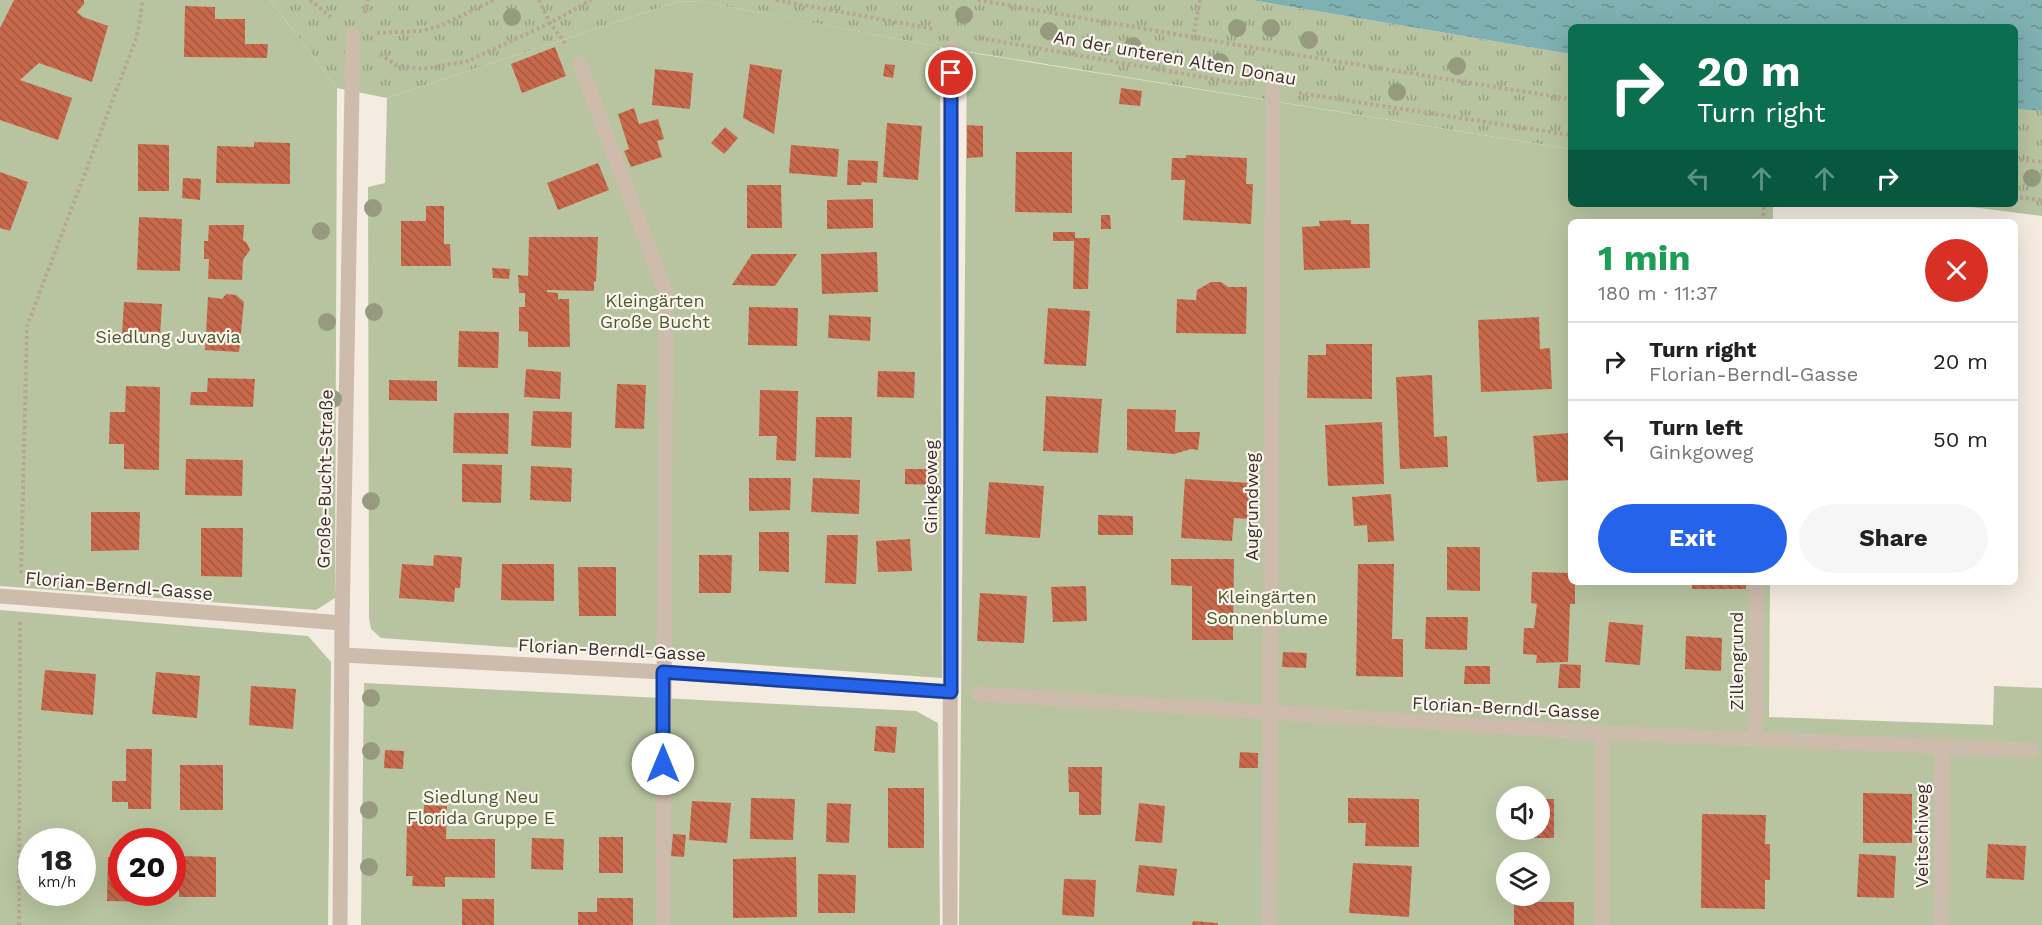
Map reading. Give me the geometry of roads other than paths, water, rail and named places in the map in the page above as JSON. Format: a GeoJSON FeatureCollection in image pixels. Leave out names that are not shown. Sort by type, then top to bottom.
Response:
{"type":"FeatureCollection","features":[{"type":"Feature","properties":{"kind":"street","name":"Große-Bucht-Straße"},"geometry":{"type":"LineString","coordinates":[[340,925],[342,623],[353,35]]}},
{"type":"Feature","properties":{"kind":"street","name":"Ginkgoweg"},"geometry":{"type":"LineString","coordinates":[[950,925],[951,49]]}},
{"type":"Feature","properties":{"kind":"street"},"geometry":{"type":"LineString","coordinates":[[580,64],[666,293],[663,925]]}},
{"type":"Feature","properties":{"kind":"street","name":"Augrundweg"},"geometry":{"type":"LineString","coordinates":[[1269,925],[1273,89]]}},
{"type":"Feature","properties":{"kind":"street","name":"Zillengrund"},"geometry":{"type":"LineString","coordinates":[[1756,585],[1756,740]]}},
{"type":"Feature","properties":{"kind":"street","name":"Florian-Berndl-Gasse"},"geometry":{"type":"LineString","coordinates":[[0,596],[342,623]]}},
{"type":"Feature","properties":{"kind":"street","name":"Florian-Berndl-Gasse"},"geometry":{"type":"LineString","coordinates":[[343,655],[663,672],[951,692]]}},
{"type":"Feature","properties":{"kind":"street","name":"Florian-Berndl-Gasse"},"geometry":{"type":"LineString","coordinates":[[979,694],[1602,733],[2031,750]]}},
{"type":"Feature","properties":{"kind":"street"},"geometry":{"type":"LineString","coordinates":[[1602,733],[1602,925]]}},
{"type":"Feature","properties":{"kind":"street","name":"Veitschiweg"},"geometry":{"type":"LineString","coordinates":[[1941,925],[1942,747]]}},
{"type":"Feature","properties":{"kind":"water"},"geometry":{"type":"Polygon","coordinates":[[[1251,0],[2042,0],[2042,111],[2018,109],[2018,24],[1568,24],[1568,54],[1251,0]]]}},
{"type":"Feature","properties":{"kind":"park label","name":"Kleingärten Große Bucht"},"geometry":{"type":"Point","coordinates":[655,311]}},
{"type":"Feature","properties":{"kind":"park label","name":"Siedlung Juvavia"},"geometry":{"type":"Point","coordinates":[168,337]}},
{"type":"Feature","properties":{"kind":"park label","name":"Kleingärten Sonnenblume"},"geometry":{"type":"Point","coordinates":[1267,607]}},
{"type":"Feature","properties":{"kind":"park label","name":"Siedlung Neu Florida Gruppe E"},"geometry":{"type":"Point","coordinates":[481,807]}}]}
